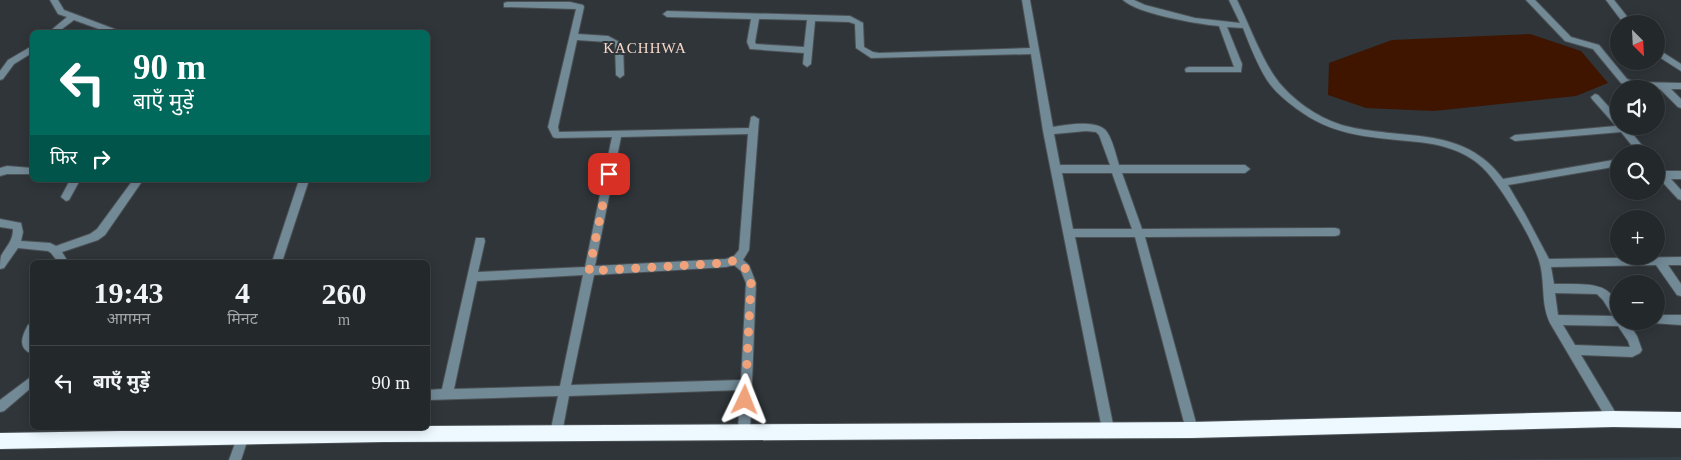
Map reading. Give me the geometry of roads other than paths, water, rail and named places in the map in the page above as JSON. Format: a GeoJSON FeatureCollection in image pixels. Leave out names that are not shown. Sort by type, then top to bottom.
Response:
{"type":"FeatureCollection","features":[{"type":"Feature","properties":{"kind":"highway"},"geometry":{"type":"LineString","coordinates":[[0,441],[220,432],[243,436],[1108,429],[1192,430],[1613,419],[1681,420]]}},
{"type":"Feature","properties":{"kind":"street"},"geometry":{"type":"LineString","coordinates":[[54,0],[61,12],[108,30]]}},
{"type":"Feature","properties":{"kind":"street"},"geometry":{"type":"LineString","coordinates":[[1026,0],[1048,131],[1108,429]]}},
{"type":"Feature","properties":{"kind":"street"},"geometry":{"type":"LineString","coordinates":[[1127,0],[1142,7],[1187,19],[1246,26]]}},
{"type":"Feature","properties":{"kind":"street"},"geometry":{"type":"LineString","coordinates":[[1234,0],[1276,86],[1314,116],[1344,130],[1444,142],[1476,158],[1490,169],[1501,183],[1546,263],[1550,306],[1554,320],[1613,419]]}},
{"type":"Feature","properties":{"kind":"street"},"geometry":{"type":"LineString","coordinates":[[1530,0],[1568,40],[1596,47],[1623,80]]}},
{"type":"Feature","properties":{"kind":"street"},"geometry":{"type":"LineString","coordinates":[[1610,0],[1622,15]]}},
{"type":"Feature","properties":{"kind":"street"},"geometry":{"type":"LineString","coordinates":[[507,5],[577,5],[580,8],[553,132],[556,135],[753,131]]}},
{"type":"Feature","properties":{"kind":"street"},"geometry":{"type":"LineString","coordinates":[[667,14],[856,20],[860,28],[860,48],[871,56],[1034,52]]}},
{"type":"Feature","properties":{"kind":"street"},"geometry":{"type":"LineString","coordinates":[[756,16],[751,42],[753,47],[808,50]]}},
{"type":"Feature","properties":{"kind":"street"},"geometry":{"type":"LineString","coordinates":[[56,30],[72,17]]}},
{"type":"Feature","properties":{"kind":"street"},"geometry":{"type":"LineString","coordinates":[[807,64],[811,18]]}},
{"type":"Feature","properties":{"kind":"street"},"geometry":{"type":"LineString","coordinates":[[1189,70],[1238,70],[1238,64],[1222,24]]}},
{"type":"Feature","properties":{"kind":"street"},"geometry":{"type":"LineString","coordinates":[[574,37],[608,40],[619,44],[620,75]]}},
{"type":"Feature","properties":{"kind":"street"},"geometry":{"type":"LineString","coordinates":[[0,77],[12,62],[30,50]]}},
{"type":"Feature","properties":{"kind":"street"},"geometry":{"type":"LineString","coordinates":[[1665,57],[1681,68]]}},
{"type":"Feature","properties":{"kind":"street"},"geometry":{"type":"LineString","coordinates":[[1665,86],[1681,86]]}},
{"type":"Feature","properties":{"kind":"street"},"geometry":{"type":"LineString","coordinates":[[1665,89],[1681,105]]}},
{"type":"Feature","properties":{"kind":"street"},"geometry":{"type":"LineString","coordinates":[[1596,97],[1610,113]]}},
{"type":"Feature","properties":{"kind":"street"},"geometry":{"type":"LineString","coordinates":[[472,278],[726,263],[736,260],[742,255],[744,250],[754,119]]}},
{"type":"Feature","properties":{"kind":"street"},"geometry":{"type":"LineString","coordinates":[[1048,131],[1093,127],[1101,130],[1139,233],[1192,430]]}},
{"type":"Feature","properties":{"kind":"street"},"geometry":{"type":"LineString","coordinates":[[1515,138],[1610,127]]}},
{"type":"Feature","properties":{"kind":"street"},"geometry":{"type":"LineString","coordinates":[[556,433],[618,135]]}},
{"type":"Feature","properties":{"kind":"street"},"geometry":{"type":"LineString","coordinates":[[1628,135],[1637,145]]}},
{"type":"Feature","properties":{"kind":"street"},"geometry":{"type":"LineString","coordinates":[[1501,183],[1610,164]]}},
{"type":"Feature","properties":{"kind":"street"},"geometry":{"type":"LineString","coordinates":[[1056,169],[1245,169]]}},
{"type":"Feature","properties":{"kind":"street"},"geometry":{"type":"LineString","coordinates":[[0,172],[7,170],[30,171]]}},
{"type":"Feature","properties":{"kind":"street"},"geometry":{"type":"LineString","coordinates":[[1665,172],[1681,175]]}},
{"type":"Feature","properties":{"kind":"street"},"geometry":{"type":"LineString","coordinates":[[1665,178],[1681,196]]}},
{"type":"Feature","properties":{"kind":"street"},"geometry":{"type":"LineString","coordinates":[[66,197],[74,182]]}},
{"type":"Feature","properties":{"kind":"street"},"geometry":{"type":"LineString","coordinates":[[15,244],[42,246],[55,250],[88,240],[101,232],[137,182]]}},
{"type":"Feature","properties":{"kind":"street"},"geometry":{"type":"LineString","coordinates":[[278,260],[303,182]]}},
{"type":"Feature","properties":{"kind":"street"},"geometry":{"type":"LineString","coordinates":[[0,265],[15,244],[18,231],[17,226],[2,224]]}},
{"type":"Feature","properties":{"kind":"street"},"geometry":{"type":"LineString","coordinates":[[1069,233],[1335,232]]}},
{"type":"Feature","properties":{"kind":"street"},"geometry":{"type":"LineString","coordinates":[[447,394],[480,241]]}},
{"type":"Feature","properties":{"kind":"street"},"geometry":{"type":"LineString","coordinates":[[55,250],[62,260]]}},
{"type":"Feature","properties":{"kind":"street"},"geometry":{"type":"LineString","coordinates":[[736,260],[745,268],[751,283],[744,432]]}},
{"type":"Feature","properties":{"kind":"street"},"geometry":{"type":"LineString","coordinates":[[1665,261],[1681,261]]}},
{"type":"Feature","properties":{"kind":"street"},"geometry":{"type":"LineString","coordinates":[[1546,263],[1610,262]]}},
{"type":"Feature","properties":{"kind":"street"},"geometry":{"type":"LineString","coordinates":[[1662,265],[1681,292]]}},
{"type":"Feature","properties":{"kind":"street"},"geometry":{"type":"LineString","coordinates":[[1549,288],[1599,290],[1610,302]]}},
{"type":"Feature","properties":{"kind":"street"},"geometry":{"type":"LineString","coordinates":[[1554,320],[1610,321]]}},
{"type":"Feature","properties":{"kind":"street"},"geometry":{"type":"LineString","coordinates":[[1665,320],[1681,320]]}},
{"type":"Feature","properties":{"kind":"street"},"geometry":{"type":"LineString","coordinates":[[1571,350],[1632,352],[1637,347],[1626,330]]}},
{"type":"Feature","properties":{"kind":"street"},"geometry":{"type":"LineString","coordinates":[[30,332],[27,344],[30,346]]}},
{"type":"Feature","properties":{"kind":"street"},"geometry":{"type":"LineString","coordinates":[[0,405],[30,382]]}},
{"type":"Feature","properties":{"kind":"street"},"geometry":{"type":"LineString","coordinates":[[430,395],[746,385]]}},
{"type":"Feature","properties":{"kind":"street"},"geometry":{"type":"LineString","coordinates":[[235,460],[243,436]]}},
{"type":"Feature","properties":{"kind":"district","name":"KACHHWA"},"geometry":{"type":"Point","coordinates":[645,48]}}]}
